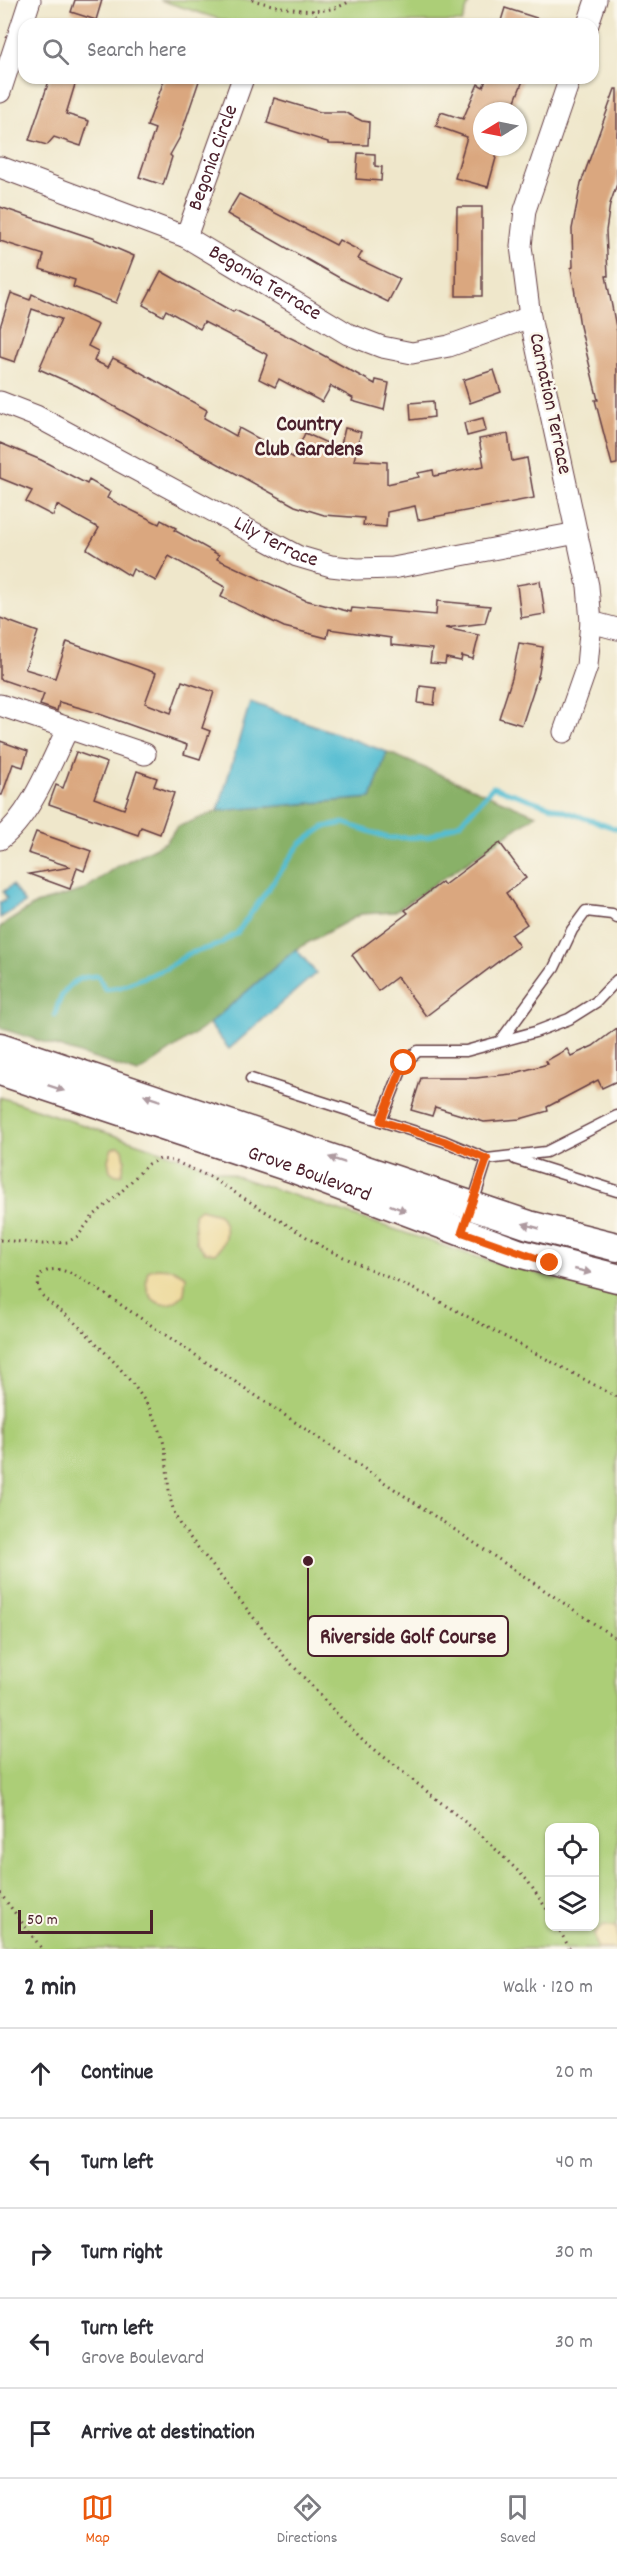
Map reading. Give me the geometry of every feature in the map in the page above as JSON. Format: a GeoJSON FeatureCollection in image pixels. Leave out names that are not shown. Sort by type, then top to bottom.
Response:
{"type":"FeatureCollection","features":[{"type":"Feature","properties":{"kind":"street"},"geometry":{"type":"LineString","coordinates":[[24,18],[30,0]]}},
{"type":"Feature","properties":{"kind":"street"},"geometry":{"type":"LineString","coordinates":[[590,18],[596,0]]}},
{"type":"Feature","properties":{"kind":"street"},"geometry":{"type":"LineString","coordinates":[[0,92],[18,37]]}},
{"type":"Feature","properties":{"kind":"street","name":"Begonia Circle"},"geometry":{"type":"LineString","coordinates":[[186,237],[241,84]]}},
{"type":"Feature","properties":{"kind":"street","name":"Carnation Terrace"},"geometry":{"type":"LineString","coordinates":[[564,732],[587,666],[591,622],[588,586],[530,317],[521,246],[525,210],[568,84]]}},
{"type":"Feature","properties":{"kind":"street","name":"Begonia Terrace"},"geometry":{"type":"LineString","coordinates":[[0,167],[186,237],[348,334],[382,347],[412,353],[449,346],[530,317]]}},
{"type":"Feature","properties":{"kind":"street","name":"Lily Terrace"},"geometry":{"type":"LineString","coordinates":[[0,402],[36,416],[297,556],[331,566],[357,569],[393,568],[577,533]]}},
{"type":"Feature","properties":{"kind":"street"},"geometry":{"type":"LineString","coordinates":[[591,622],[617,629]]}},
{"type":"Feature","properties":{"kind":"street"},"geometry":{"type":"LineString","coordinates":[[0,705],[145,754]]}},
{"type":"Feature","properties":{"kind":"street"},"geometry":{"type":"LineString","coordinates":[[0,839],[11,831],[39,787],[68,728]]}},
{"type":"Feature","properties":{"kind":"street","name":"Grove Boulevard"},"geometry":{"type":"LineString","coordinates":[[0,1047],[467,1219],[550,1263],[617,1278]]}},
{"type":"Feature","properties":{"kind":"street","name":"Grove Boulevard"},"geometry":{"type":"LineString","coordinates":[[0,1071],[292,1168],[467,1219],[529,1225],[617,1247]]}},
{"type":"Feature","properties":{"kind":"lane"},"geometry":{"type":"LineString","coordinates":[[502,1039],[554,968],[572,930],[586,911],[612,914],[617,918]]}},
{"type":"Feature","properties":{"kind":"lane"},"geometry":{"type":"LineString","coordinates":[[381,1121],[404,1063],[418,1051],[466,1051],[502,1039],[535,1032],[569,1019],[596,1002],[617,980]]}},
{"type":"Feature","properties":{"kind":"lane"},"geometry":{"type":"LineString","coordinates":[[251,1079],[444,1141],[487,1159],[512,1158],[546,1152],[617,1116]]}},
{"type":"Feature","properties":{"kind":"lane"},"geometry":{"type":"LineString","coordinates":[[512,1158],[617,1191]]}},
{"type":"Feature","properties":{"kind":"lane"},"geometry":{"type":"LineString","coordinates":[[467,1219],[487,1159]]}},
{"type":"Feature","properties":{"kind":"path"},"geometry":{"type":"LineString","coordinates":[[252,0],[301,10],[327,9],[351,0]]}},
{"type":"Feature","properties":{"kind":"path"},"geometry":{"type":"LineString","coordinates":[[312,10],[317,18]]}},
{"type":"Feature","properties":{"kind":"path"},"geometry":{"type":"LineString","coordinates":[[0,1240],[43,1244],[68,1242],[78,1236],[93,1216],[119,1194],[148,1164],[160,1159],[174,1161],[210,1177],[326,1249],[433,1298],[617,1397]]}},
{"type":"Feature","properties":{"kind":"path"},"geometry":{"type":"LineString","coordinates":[[545,1908],[527,1880],[446,1804],[364,1741],[262,1628],[180,1525],[171,1509],[162,1437],[137,1390],[116,1364],[87,1335],[43,1297],[38,1287],[39,1277],[44,1272],[54,1270],[67,1271],[84,1280],[617,1639]]}},
{"type":"Feature","properties":{"kind":"path"},"geometry":{"type":"LineString","coordinates":[[0,1893],[42,1949]]}},
{"type":"Feature","properties":{"kind":"path"},"geometry":{"type":"LineString","coordinates":[[560,1931],[570,1949]]}},
{"type":"Feature","properties":{"kind":"green space"},"geometry":{"type":"Polygon","coordinates":[[[160,0],[470,0],[463,18],[216,18],[160,0]]]}},
{"type":"Feature","properties":{"kind":"green space"},"geometry":{"type":"Polygon","coordinates":[[[387,752],[536,815],[394,912],[361,914],[296,949],[209,1024],[138,1073],[0,1028],[0,927],[36,904],[84,890],[116,867],[166,842],[177,827],[218,811],[371,798],[387,752]]]}},
{"type":"Feature","properties":{"kind":"green space"},"geometry":{"type":"Polygon","coordinates":[[[0,1097],[480,1258],[617,1295],[617,1949],[0,1949],[0,1097]]]}},
{"type":"Feature","properties":{"kind":"sand"},"geometry":{"type":"Polygon","coordinates":[[[119,1146],[123,1149],[125,1160],[122,1174],[116,1175],[110,1171],[108,1160],[112,1148],[119,1146]]]}},
{"type":"Feature","properties":{"kind":"sand"},"geometry":{"type":"Polygon","coordinates":[[[200,1209],[219,1214],[224,1224],[223,1244],[216,1253],[205,1252],[196,1242],[194,1214],[200,1209]]]}},
{"type":"Feature","properties":{"kind":"sand"},"geometry":{"type":"Polygon","coordinates":[[[156,1268],[173,1269],[186,1276],[184,1294],[176,1301],[161,1304],[150,1296],[146,1280],[148,1271],[156,1268]]]}},
{"type":"Feature","properties":{"kind":"sand"},"geometry":{"type":"Polygon","coordinates":[[[604,1925],[617,1927],[617,1949],[598,1949],[594,1934],[604,1925]]]}},
{"type":"Feature","properties":{"kind":"water"},"geometry":{"type":"Polygon","coordinates":[[[250,702],[387,752],[371,798],[218,811],[250,702]]]}},
{"type":"Feature","properties":{"kind":"water"},"geometry":{"type":"Polygon","coordinates":[[[12,885],[25,903],[0,918],[0,903],[7,898],[3,892],[12,885]]]}},
{"type":"Feature","properties":{"kind":"water"},"geometry":{"type":"Polygon","coordinates":[[[296,949],[316,973],[229,1049],[209,1024],[296,949]]]}},
{"type":"Feature","properties":{"kind":"building"},"geometry":{"type":"Polygon","coordinates":[[[75,0],[102,0],[97,18],[71,12],[75,0]]]}},
{"type":"Feature","properties":{"kind":"building"},"geometry":{"type":"Polygon","coordinates":[[[505,8],[537,18],[502,18],[505,8]]]}},
{"type":"Feature","properties":{"kind":"building"},"geometry":{"type":"Polygon","coordinates":[[[48,84],[75,84],[66,114],[89,121],[81,146],[54,137],[47,145],[29,140],[48,84]]]}},
{"type":"Feature","properties":{"kind":"building"},"geometry":{"type":"Polygon","coordinates":[[[163,84],[198,84],[180,137],[170,155],[172,157],[163,185],[139,177],[155,129],[147,126],[163,84]]]}},
{"type":"Feature","properties":{"kind":"building"},"geometry":{"type":"Polygon","coordinates":[[[478,84],[483,87],[484,84],[522,84],[515,102],[473,102],[473,156],[497,156],[488,187],[455,178],[467,137],[436,126],[441,112],[463,119],[478,84]]]}},
{"type":"Feature","properties":{"kind":"building"},"geometry":{"type":"Polygon","coordinates":[[[615,89],[617,89],[617,184],[610,204],[606,231],[608,276],[606,276],[617,332],[617,464],[612,465],[595,400],[598,400],[580,326],[571,268],[573,267],[572,229],[581,183],[615,89]]]}},
{"type":"Feature","properties":{"kind":"building"},"geometry":{"type":"Polygon","coordinates":[[[274,98],[320,112],[344,112],[369,122],[368,145],[328,144],[328,142],[267,123],[274,98]]]}},
{"type":"Feature","properties":{"kind":"building"},"geometry":{"type":"Polygon","coordinates":[[[358,153],[375,154],[375,166],[382,167],[381,181],[356,179],[358,153]]]}},
{"type":"Feature","properties":{"kind":"building"},"geometry":{"type":"Polygon","coordinates":[[[239,194],[336,245],[339,240],[362,252],[358,259],[400,279],[388,302],[345,281],[227,214],[239,194]]]}},
{"type":"Feature","properties":{"kind":"building"},"geometry":{"type":"Polygon","coordinates":[[[0,207],[92,238],[134,256],[116,303],[73,287],[75,280],[40,269],[44,255],[0,241],[0,207]]]}},
{"type":"Feature","properties":{"kind":"building"},"geometry":{"type":"Polygon","coordinates":[[[457,207],[482,207],[482,296],[456,296],[457,207]]]}},
{"type":"Feature","properties":{"kind":"building"},"geometry":{"type":"Polygon","coordinates":[[[161,271],[233,312],[235,310],[301,343],[375,384],[376,380],[389,383],[384,410],[352,401],[353,398],[331,386],[322,402],[279,379],[275,387],[259,379],[268,355],[204,322],[200,329],[166,310],[163,316],[143,305],[161,271]]]}},
{"type":"Feature","properties":{"kind":"building"},"geometry":{"type":"Polygon","coordinates":[[[11,293],[30,300],[32,294],[98,325],[88,346],[98,351],[94,361],[108,367],[113,358],[131,367],[207,410],[204,418],[236,436],[239,428],[294,458],[305,433],[340,449],[345,428],[361,432],[354,460],[387,462],[387,484],[419,477],[418,473],[433,470],[434,476],[484,466],[479,439],[508,434],[512,461],[527,458],[534,498],[418,520],[415,506],[387,512],[386,527],[363,525],[364,518],[324,515],[295,506],[77,386],[39,369],[61,319],[32,309],[15,362],[0,357],[0,327],[11,293]]]}},
{"type":"Feature","properties":{"kind":"building"},"geometry":{"type":"Polygon","coordinates":[[[494,370],[501,392],[470,403],[463,380],[494,370]]]}},
{"type":"Feature","properties":{"kind":"building"},"geometry":{"type":"Polygon","coordinates":[[[433,401],[434,417],[411,420],[410,403],[433,401]]]}},
{"type":"Feature","properties":{"kind":"building"},"geometry":{"type":"Polygon","coordinates":[[[483,418],[486,431],[467,436],[464,423],[483,418]]]}},
{"type":"Feature","properties":{"kind":"building"},"geometry":{"type":"Polygon","coordinates":[[[0,443],[41,460],[87,484],[89,480],[110,492],[107,498],[159,524],[161,520],[176,528],[174,530],[219,555],[217,559],[305,600],[351,612],[352,608],[436,615],[437,601],[490,606],[485,623],[445,628],[479,635],[473,659],[462,656],[461,661],[446,658],[445,664],[430,663],[432,649],[391,645],[391,638],[329,629],[327,638],[284,627],[221,597],[225,587],[169,556],[156,581],[133,569],[130,576],[87,549],[99,528],[57,505],[53,516],[26,502],[32,491],[0,478],[0,443]]]}},
{"type":"Feature","properties":{"kind":"building"},"geometry":{"type":"Polygon","coordinates":[[[540,581],[545,614],[521,618],[517,585],[540,581]]]}},
{"type":"Feature","properties":{"kind":"building"},"geometry":{"type":"Polygon","coordinates":[[[0,618],[38,632],[25,669],[55,678],[67,642],[156,673],[145,703],[171,713],[182,681],[214,692],[202,728],[210,731],[200,759],[184,754],[187,745],[88,710],[59,702],[57,711],[40,705],[44,694],[0,679],[0,618]]]}},
{"type":"Feature","properties":{"kind":"building"},"geometry":{"type":"Polygon","coordinates":[[[519,643],[543,647],[539,673],[522,725],[499,718],[512,678],[519,643]]]}},
{"type":"Feature","properties":{"kind":"building"},"geometry":{"type":"Polygon","coordinates":[[[420,686],[436,688],[434,705],[418,703],[420,686]]]}},
{"type":"Feature","properties":{"kind":"building"},"geometry":{"type":"Polygon","coordinates":[[[0,741],[28,751],[23,767],[13,764],[2,795],[0,795],[0,741]]]}},
{"type":"Feature","properties":{"kind":"building"},"geometry":{"type":"Polygon","coordinates":[[[76,752],[107,763],[94,798],[124,809],[137,771],[157,778],[154,786],[174,793],[160,834],[141,827],[138,835],[49,804],[56,785],[63,788],[76,752]]]}},
{"type":"Feature","properties":{"kind":"building"},"geometry":{"type":"Polygon","coordinates":[[[36,832],[91,851],[84,871],[77,868],[70,889],[29,874],[71,867],[28,853],[36,832]]]}},
{"type":"Feature","properties":{"kind":"building"},"geometry":{"type":"Polygon","coordinates":[[[500,843],[526,878],[506,893],[527,924],[511,935],[519,946],[426,1016],[397,977],[378,991],[352,955],[408,913],[405,910],[442,882],[444,885],[500,843]]]}},
{"type":"Feature","properties":{"kind":"building"},"geometry":{"type":"Polygon","coordinates":[[[617,1028],[617,1081],[602,1088],[598,1080],[547,1107],[548,1111],[520,1119],[484,1122],[435,1107],[432,1116],[411,1110],[421,1078],[476,1078],[511,1074],[548,1064],[546,1061],[567,1049],[571,1056],[593,1046],[617,1028]]]}},
{"type":"Feature","properties":{"kind":"waterway"},"geometry":{"type":"LineString","coordinates":[[55,1015],[64,992],[81,978],[98,976],[105,989],[120,987],[167,968],[188,954],[218,945],[237,933],[300,844],[324,827],[344,823],[389,838],[427,837],[460,823],[493,787],[617,829]]}},
{"type":"Feature","properties":{"kind":"place","name":"Riverside Golf Course"},"geometry":{"type":"Point","coordinates":[308,1561]}},
{"type":"Feature","properties":{"kind":"district","name":"Country Club Gardens"},"geometry":{"type":"Point","coordinates":[309,438]}},
{"type":"Feature","properties":{"kind":"route"},"geometry":{"type":"LineString","coordinates":[[404,1063],[381,1121],[444,1141],[487,1159],[462,1232],[550,1263]]}}]}
